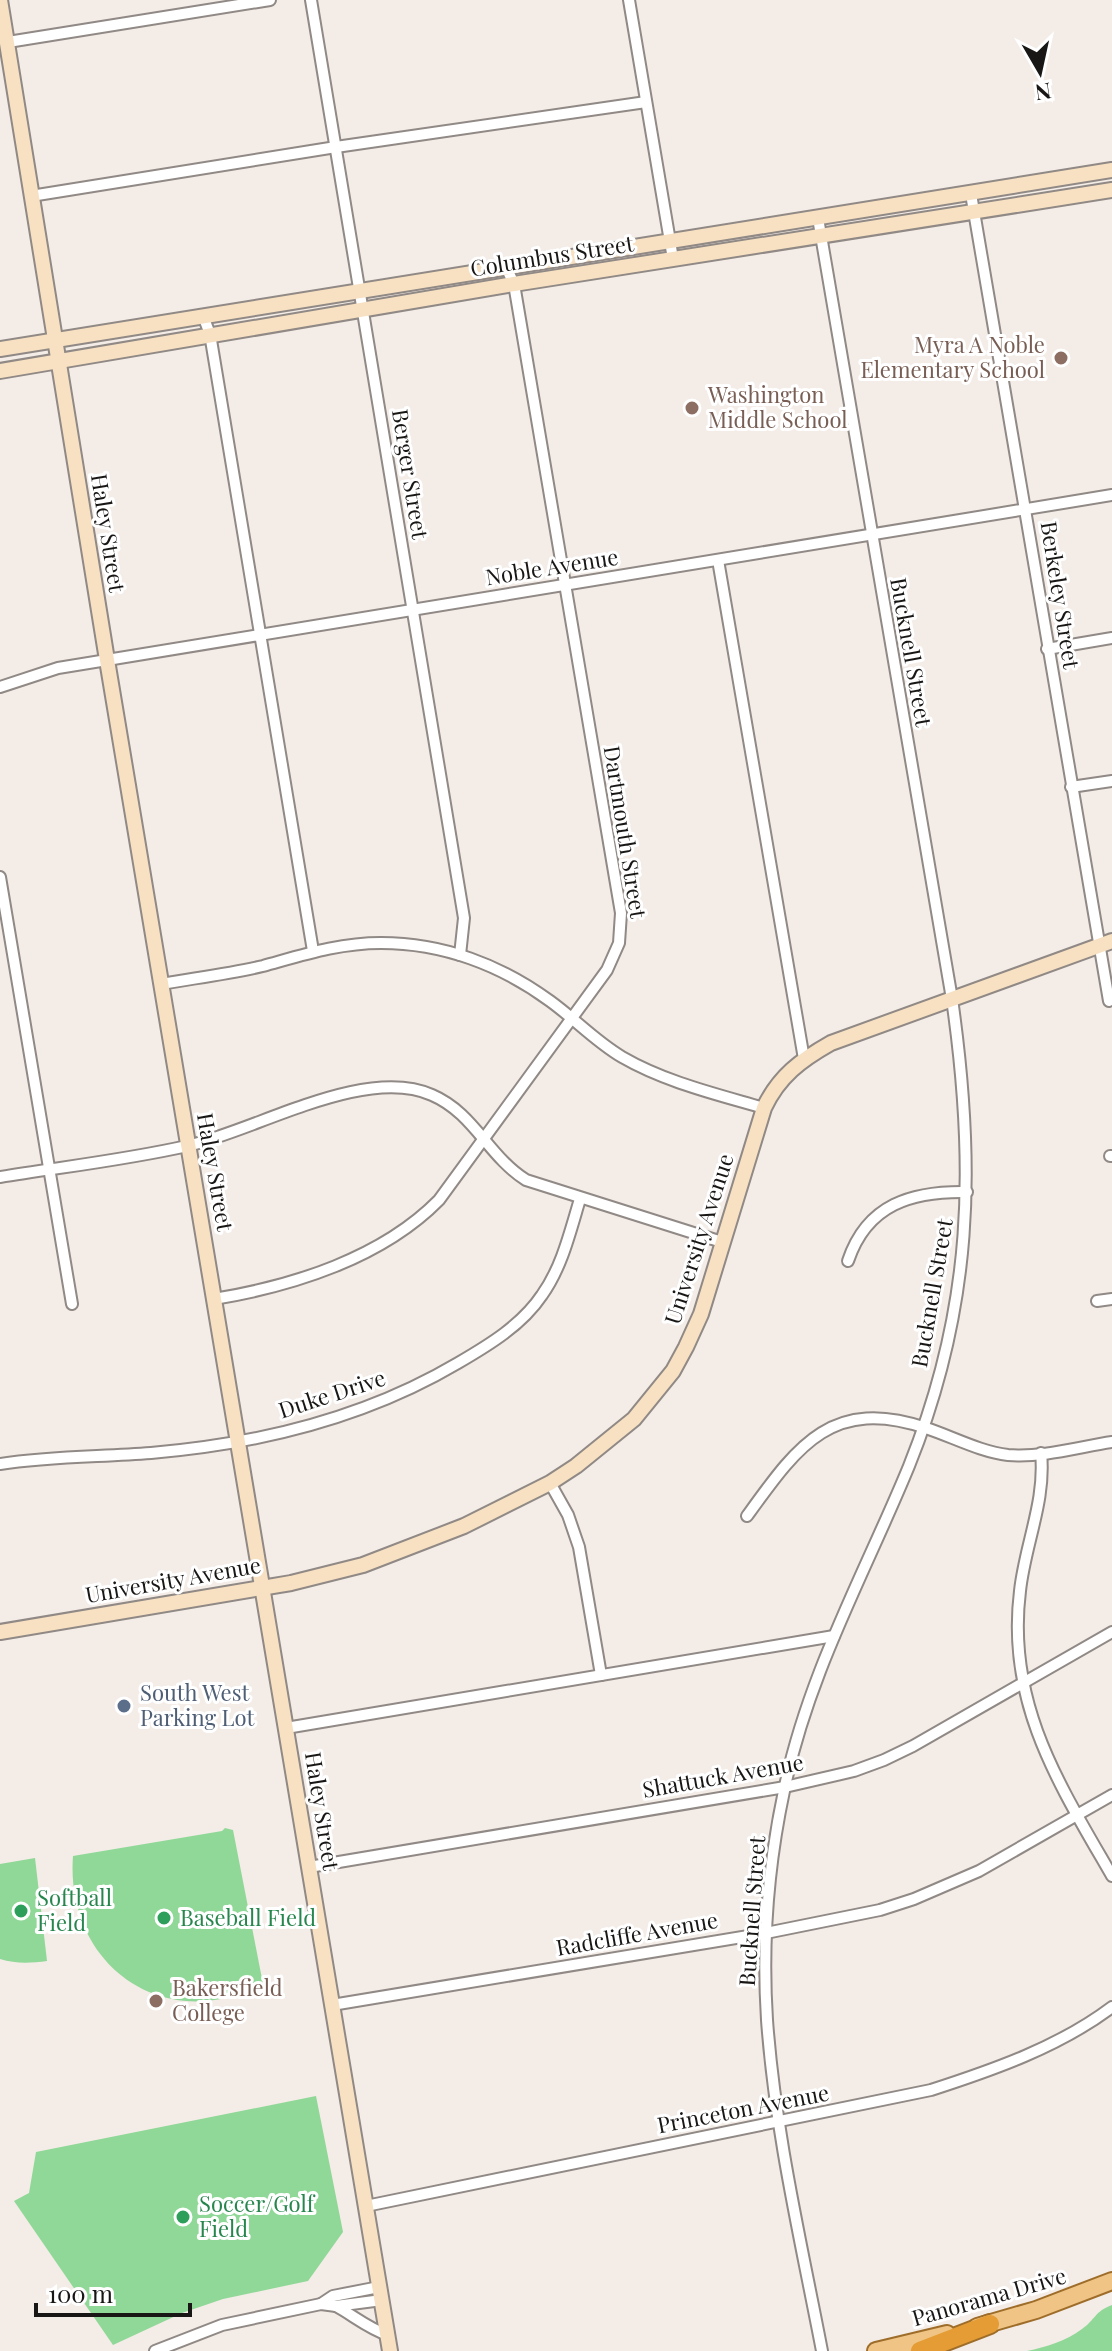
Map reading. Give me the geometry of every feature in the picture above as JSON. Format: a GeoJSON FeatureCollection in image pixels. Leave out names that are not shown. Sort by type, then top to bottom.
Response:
{"type":"FeatureCollection","features":[{"type":"Feature","properties":{"kind":"highway"},"geometry":{"type":"LineString","coordinates":[[920,2351],[990,2324]]}},
{"type":"Feature","properties":{"kind":"main road","name":"Panorama Drive"},"geometry":{"type":"LineString","coordinates":[[876,2351],[990,2324],[1112,2281]]}},
{"type":"Feature","properties":{"kind":"street","name":"Haley Street"},"geometry":{"type":"LineString","coordinates":[[0,0],[54,341],[390,2351]]}},
{"type":"Feature","properties":{"kind":"street"},"geometry":{"type":"LineString","coordinates":[[8,42],[270,0]]}},
{"type":"Feature","properties":{"kind":"street","name":"Berger Street"},"geometry":{"type":"LineString","coordinates":[[311,0],[464,918],[460,955]]}},
{"type":"Feature","properties":{"kind":"street"},"geometry":{"type":"LineString","coordinates":[[629,0],[673,259]]}},
{"type":"Feature","properties":{"kind":"street"},"geometry":{"type":"LineString","coordinates":[[31,196],[646,102]]}},
{"type":"Feature","properties":{"kind":"street","name":"Columbus Street"},"geometry":{"type":"LineString","coordinates":[[0,349],[1112,170]]}},
{"type":"Feature","properties":{"kind":"street","name":"Columbus Street"},"geometry":{"type":"LineString","coordinates":[[0,371],[514,284],[1112,190]]}},
{"type":"Feature","properties":{"kind":"street","name":"Berkeley Street"},"geometry":{"type":"LineString","coordinates":[[971,194],[1071,787],[1106,943],[1109,1001]]}},
{"type":"Feature","properties":{"kind":"street","name":"Bucknell Street"},"geometry":{"type":"LineString","coordinates":[[818,218],[952,999],[965,1099],[967,1192],[954,1315],[923,1427],[834,1636],[804,1716],[785,1787],[770,1871],[766,1933],[767,2018],[780,2122],[822,2351]]}},
{"type":"Feature","properties":{"kind":"street","name":"Dartmouth Street"},"geometry":{"type":"LineString","coordinates":[[214,1299],[261,1290],[332,1266],[389,1237],[439,1200],[572,1019],[614,957],[619,943],[621,913],[514,284],[506,267]]}},
{"type":"Feature","properties":{"kind":"street"},"geometry":{"type":"LineString","coordinates":[[203,316],[210,334],[313,951]]}},
{"type":"Feature","properties":{"kind":"street","name":"Noble Avenue"},"geometry":{"type":"LineString","coordinates":[[0,687],[48,671],[107,660],[1112,495]]}},
{"type":"Feature","properties":{"kind":"street"},"geometry":{"type":"LineString","coordinates":[[718,560],[804,1059]]}},
{"type":"Feature","properties":{"kind":"street"},"geometry":{"type":"LineString","coordinates":[[1047,649],[1112,638]]}},
{"type":"Feature","properties":{"kind":"street"},"geometry":{"type":"LineString","coordinates":[[1071,787],[1112,781]]}},
{"type":"Feature","properties":{"kind":"street"},"geometry":{"type":"LineString","coordinates":[[0,877],[72,1304]]}},
{"type":"Feature","properties":{"kind":"street"},"geometry":{"type":"LineString","coordinates":[[161,984],[253,968],[313,951],[383,943],[412,945],[460,955],[503,972],[529,986],[600,1043],[642,1068],[764,1108]]}},
{"type":"Feature","properties":{"kind":"street","name":"University Avenue"},"geometry":{"type":"LineString","coordinates":[[0,1632],[327,1575],[398,1553],[464,1526],[550,1483],[603,1446],[634,1419],[673,1371],[701,1314],[764,1108],[778,1083],[804,1059],[831,1043],[1106,943]]}},
{"type":"Feature","properties":{"kind":"street"},"geometry":{"type":"LineString","coordinates":[[0,1177],[188,1146],[356,1090],[389,1085],[419,1090],[447,1103],[461,1113],[501,1162],[526,1180],[722,1242]]}},
{"type":"Feature","properties":{"kind":"street"},"geometry":{"type":"LineString","coordinates":[[848,1261],[866,1228],[889,1207],[920,1193],[967,1192]]}},
{"type":"Feature","properties":{"kind":"street","name":"Duke Drive"},"geometry":{"type":"LineString","coordinates":[[0,1464],[73,1455],[151,1453],[238,1440],[308,1426],[378,1402],[445,1371],[499,1337],[530,1311],[560,1262],[580,1199]]}},
{"type":"Feature","properties":{"kind":"street"},"geometry":{"type":"LineString","coordinates":[[1097,1301],[1112,1299]]}},
{"type":"Feature","properties":{"kind":"street"},"geometry":{"type":"LineString","coordinates":[[747,1516],[795,1452],[840,1424],[874,1418],[905,1421],[1006,1455],[1112,1442]]}},
{"type":"Feature","properties":{"kind":"street"},"geometry":{"type":"LineString","coordinates":[[1041,1453],[1042,1492],[1028,1545],[1019,1601],[1023,1683],[1038,1738],[1112,1876]]}},
{"type":"Feature","properties":{"kind":"street"},"geometry":{"type":"LineString","coordinates":[[550,1483],[568,1515],[579,1547],[601,1675]]}},
{"type":"Feature","properties":{"kind":"street","name":"Shattuck Avenue"},"geometry":{"type":"LineString","coordinates":[[309,1867],[785,1787],[843,1774],[913,1746],[1112,1632]]}},
{"type":"Feature","properties":{"kind":"street"},"geometry":{"type":"LineString","coordinates":[[286,1728],[834,1636]]}},
{"type":"Feature","properties":{"kind":"street","name":"Radcliffe Avenue"},"geometry":{"type":"LineString","coordinates":[[332,2005],[845,1919],[914,1899],[979,1871],[1112,1795]]}},
{"type":"Feature","properties":{"kind":"street","name":"Princeton Avenue"},"geometry":{"type":"LineString","coordinates":[[366,2206],[895,2099],[966,2079],[1044,2047],[1088,2024],[1112,2007]]}},
{"type":"Feature","properties":{"kind":"street"},"geometry":{"type":"LineString","coordinates":[[321,2304],[333,2296],[380,2293]]}},
{"type":"Feature","properties":{"kind":"street"},"geometry":{"type":"LineString","coordinates":[[336,2306],[380,2293]]}},
{"type":"Feature","properties":{"kind":"street"},"geometry":{"type":"LineString","coordinates":[[155,2351],[222,2325],[321,2304],[336,2306],[362,2320],[371,2329],[388,2335]]}},
{"type":"Feature","properties":{"kind":"green space","name":"Baseball Field"},"geometry":{"type":"Polygon","coordinates":[[[225,1828],[233,1830],[263,1984],[226,1998],[190,2001],[157,1995],[128,1980],[103,1958],[85,1929],[75,1895],[73,1856],[222,1831],[225,1828]]]}},
{"type":"Feature","properties":{"kind":"green space","name":"Softball Field"},"geometry":{"type":"Polygon","coordinates":[[[35,1858],[47,1961],[24,1963],[0,1959],[0,1864],[35,1858]]]}},
{"type":"Feature","properties":{"kind":"green space","name":"Soccer/Golf Field"},"geometry":{"type":"Polygon","coordinates":[[[316,2096],[343,2232],[308,2281],[223,2299],[182,2313],[113,2345],[14,2201],[29,2193],[36,2152],[316,2096]]]}},
{"type":"Feature","properties":{"kind":"green space"},"geometry":{"type":"Polygon","coordinates":[[[1112,2305],[1112,2351],[1027,2351],[1069,2337],[1112,2305]]]}},
{"type":"Feature","properties":{"kind":"place","name":"Myra A Noble Elementary School"},"geometry":{"type":"Point","coordinates":[1061,358]}},
{"type":"Feature","properties":{"kind":"place","name":"Washington Middle School"},"geometry":{"type":"Point","coordinates":[692,408]}},
{"type":"Feature","properties":{"kind":"place","name":"South West Parking Lot"},"geometry":{"type":"Point","coordinates":[124,1706]}},
{"type":"Feature","properties":{"kind":"place","name":"Softball Field"},"geometry":{"type":"Point","coordinates":[21,1911]}},
{"type":"Feature","properties":{"kind":"place","name":"Baseball Field"},"geometry":{"type":"Point","coordinates":[164,1918]}},
{"type":"Feature","properties":{"kind":"place","name":"Bakersfield College"},"geometry":{"type":"Point","coordinates":[156,2001]}},
{"type":"Feature","properties":{"kind":"place","name":"Soccer/Golf Field"},"geometry":{"type":"Point","coordinates":[183,2217]}}]}
